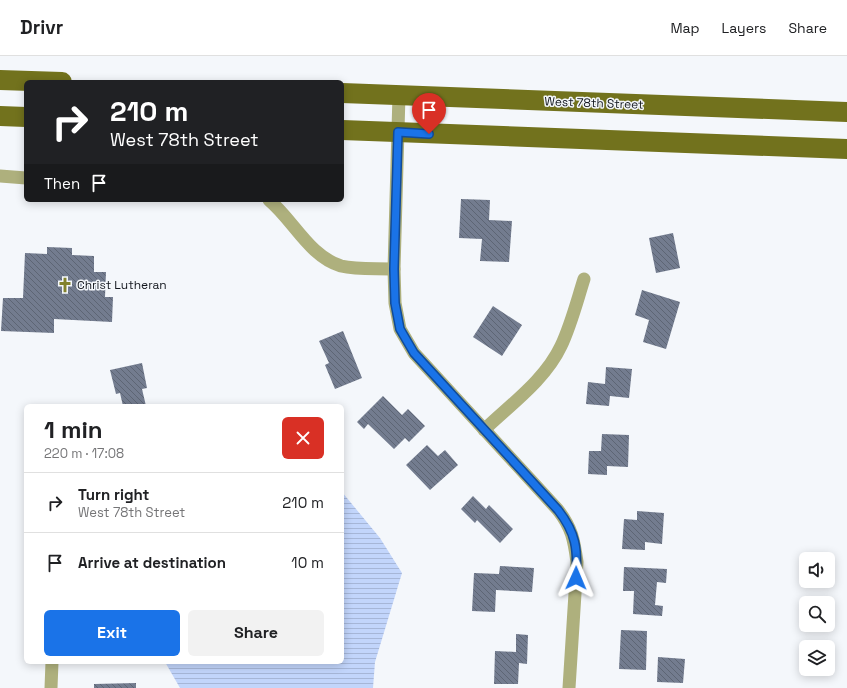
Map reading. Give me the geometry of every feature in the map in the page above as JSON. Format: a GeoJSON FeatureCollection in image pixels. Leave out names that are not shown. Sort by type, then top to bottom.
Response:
{"type":"FeatureCollection","features":[{"type":"Feature","properties":{"kind":"main road"},"geometry":{"type":"LineString","coordinates":[[0,80],[24,81]]}},
{"type":"Feature","properties":{"kind":"main road","name":"West 78th Street"},"geometry":{"type":"LineString","coordinates":[[344,93],[847,112]]}},
{"type":"Feature","properties":{"kind":"main road"},"geometry":{"type":"LineString","coordinates":[[0,116],[24,117]]}},
{"type":"Feature","properties":{"kind":"main road"},"geometry":{"type":"LineString","coordinates":[[344,130],[847,149]]}},
{"type":"Feature","properties":{"kind":"street"},"geometry":{"type":"LineString","coordinates":[[399,95],[394,269],[395,303],[400,329],[414,353],[558,510],[569,525],[575,543],[577,562],[569,688]]}},
{"type":"Feature","properties":{"kind":"street"},"geometry":{"type":"LineString","coordinates":[[0,176],[24,178]]}},
{"type":"Feature","properties":{"kind":"street"},"geometry":{"type":"LineString","coordinates":[[271,202],[286,215],[318,253],[329,260],[341,266],[355,268],[394,269]]}},
{"type":"Feature","properties":{"kind":"street"},"geometry":{"type":"LineString","coordinates":[[484,430],[547,369],[561,347],[584,279]]}},
{"type":"Feature","properties":{"kind":"street"},"geometry":{"type":"LineString","coordinates":[[51,688],[52,664]]}},
{"type":"Feature","properties":{"kind":"water"},"geometry":{"type":"Polygon","coordinates":[[[344,494],[380,538],[402,573],[375,662],[373,688],[180,688],[166,664],[344,664],[344,494]]]}},
{"type":"Feature","properties":{"kind":"building"},"geometry":{"type":"Polygon","coordinates":[[[461,199],[490,200],[489,220],[512,221],[509,262],[480,261],[482,239],[459,238],[461,199]]]}},
{"type":"Feature","properties":{"kind":"building"},"geometry":{"type":"Polygon","coordinates":[[[673,233],[680,268],[656,273],[649,238],[673,233]]]}},
{"type":"Feature","properties":{"kind":"building","name":"Christ Lutheran"},"geometry":{"type":"Polygon","coordinates":[[[47,247],[72,248],[72,255],[94,256],[94,272],[106,272],[105,297],[113,297],[112,322],[54,319],[54,333],[1,331],[3,298],[23,298],[25,253],[47,254],[47,247]]]}},
{"type":"Feature","properties":{"kind":"building"},"geometry":{"type":"Polygon","coordinates":[[[642,290],[680,302],[666,349],[643,342],[649,320],[635,315],[642,290]]]}},
{"type":"Feature","properties":{"kind":"building"},"geometry":{"type":"Polygon","coordinates":[[[493,306],[522,325],[502,356],[473,337],[493,306]]]}},
{"type":"Feature","properties":{"kind":"building"},"geometry":{"type":"Polygon","coordinates":[[[343,331],[362,378],[335,389],[325,365],[329,363],[319,341],[343,331]]]}},
{"type":"Feature","properties":{"kind":"building"},"geometry":{"type":"Polygon","coordinates":[[[142,363],[147,388],[142,389],[146,404],[123,404],[120,393],[116,394],[110,370],[142,363]]]}},
{"type":"Feature","properties":{"kind":"building"},"geometry":{"type":"Polygon","coordinates":[[[606,367],[632,369],[629,398],[610,396],[609,406],[586,404],[588,382],[605,384],[606,367]]]}},
{"type":"Feature","properties":{"kind":"building"},"geometry":{"type":"Polygon","coordinates":[[[383,396],[402,415],[408,409],[425,426],[409,442],[405,438],[394,449],[368,424],[364,429],[357,422],[383,396]]]}},
{"type":"Feature","properties":{"kind":"building"},"geometry":{"type":"Polygon","coordinates":[[[602,434],[629,435],[628,467],[607,466],[607,475],[588,474],[589,451],[601,451],[602,434]]]}},
{"type":"Feature","properties":{"kind":"building"},"geometry":{"type":"Polygon","coordinates":[[[427,445],[438,456],[445,450],[458,465],[430,490],[406,465],[427,445]]]}},
{"type":"Feature","properties":{"kind":"building"},"geometry":{"type":"Polygon","coordinates":[[[473,496],[486,509],[489,505],[513,529],[500,543],[477,520],[475,523],[461,509],[473,496]]]}},
{"type":"Feature","properties":{"kind":"building"},"geometry":{"type":"Polygon","coordinates":[[[637,511],[664,513],[662,544],[645,542],[645,550],[622,549],[624,519],[637,520],[637,511]]]}},
{"type":"Feature","properties":{"kind":"building"},"geometry":{"type":"Polygon","coordinates":[[[500,566],[534,568],[532,592],[496,590],[495,612],[472,611],[474,573],[499,574],[500,566]]]}},
{"type":"Feature","properties":{"kind":"building"},"geometry":{"type":"Polygon","coordinates":[[[624,567],[667,569],[666,583],[657,582],[655,605],[663,606],[662,616],[633,614],[634,591],[623,591],[624,567]]]}},
{"type":"Feature","properties":{"kind":"building"},"geometry":{"type":"Polygon","coordinates":[[[621,630],[647,631],[646,670],[619,669],[621,630]]]}},
{"type":"Feature","properties":{"kind":"building"},"geometry":{"type":"Polygon","coordinates":[[[516,634],[528,635],[527,664],[519,663],[518,684],[494,684],[495,651],[516,652],[516,634]]]}},
{"type":"Feature","properties":{"kind":"building"},"geometry":{"type":"Polygon","coordinates":[[[658,657],[685,659],[683,683],[657,682],[658,657]]]}},
{"type":"Feature","properties":{"kind":"building"},"geometry":{"type":"Polygon","coordinates":[[[136,683],[136,688],[94,688],[94,684],[136,683]]]}},
{"type":"Feature","properties":{"kind":"place","name":"Christ Lutheran"},"geometry":{"type":"Point","coordinates":[65,285]}},
{"type":"Feature","properties":{"kind":"route"},"geometry":{"type":"LineString","coordinates":[[429,134],[398,132],[394,269],[395,303],[400,329],[414,353],[558,510],[569,525],[575,543],[577,562],[576,578]]}}]}
